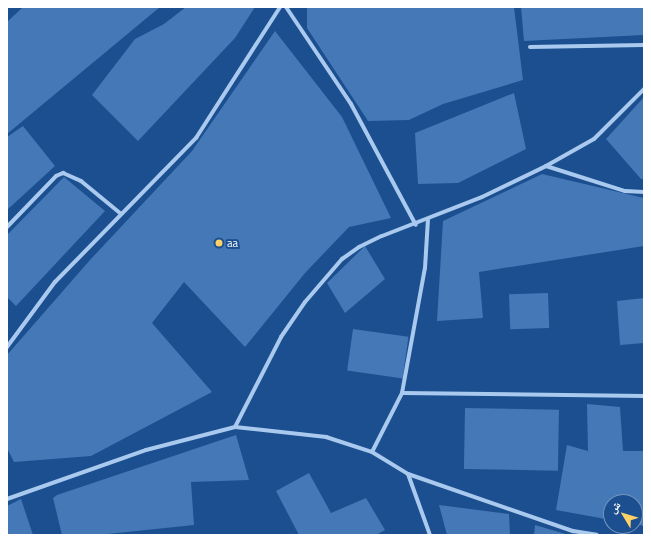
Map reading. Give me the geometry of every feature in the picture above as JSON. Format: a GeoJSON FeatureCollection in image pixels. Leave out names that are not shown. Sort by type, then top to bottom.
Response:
{"type":"FeatureCollection","features":[{"type":"Feature","properties":{"kind":"street"},"geometry":{"type":"LineString","coordinates":[[7,346],[54,282],[120,213],[196,138],[280,7]]}},
{"type":"Feature","properties":{"kind":"street"},"geometry":{"type":"LineString","coordinates":[[286,7],[351,104],[416,224]]}},
{"type":"Feature","properties":{"kind":"street"},"geometry":{"type":"LineString","coordinates":[[530,47],[644,45]]}},
{"type":"Feature","properties":{"kind":"street"},"geometry":{"type":"LineString","coordinates":[[235,427],[282,337],[306,302],[342,259],[370,241],[482,197],[546,166],[594,138],[644,89]]}},
{"type":"Feature","properties":{"kind":"street"},"geometry":{"type":"LineString","coordinates":[[546,166],[625,191],[644,192]]}},
{"type":"Feature","properties":{"kind":"street"},"geometry":{"type":"LineString","coordinates":[[7,228],[56,176],[63,173],[81,181],[120,213]]}},
{"type":"Feature","properties":{"kind":"street"},"geometry":{"type":"LineString","coordinates":[[372,452],[402,393],[425,268],[428,219]]}},
{"type":"Feature","properties":{"kind":"street"},"geometry":{"type":"LineString","coordinates":[[402,393],[644,396]]}},
{"type":"Feature","properties":{"kind":"street"},"geometry":{"type":"LineString","coordinates":[[7,499],[146,450],[235,427],[326,437],[372,452],[408,474],[573,530],[596,535]]}},
{"type":"Feature","properties":{"kind":"street"},"geometry":{"type":"LineString","coordinates":[[408,474],[430,535]]}},
{"type":"Feature","properties":{"kind":"building"},"geometry":{"type":"Polygon","coordinates":[[[23,7],[160,7],[7,134],[7,22],[23,7]]]}},
{"type":"Feature","properties":{"kind":"building"},"geometry":{"type":"Polygon","coordinates":[[[186,7],[255,7],[235,38],[138,141],[92,95],[135,39],[164,24],[186,7]]]}},
{"type":"Feature","properties":{"kind":"building"},"geometry":{"type":"Polygon","coordinates":[[[307,7],[514,7],[523,80],[443,104],[409,120],[368,121],[307,28],[307,7]]]}},
{"type":"Feature","properties":{"kind":"building"},"geometry":{"type":"Polygon","coordinates":[[[521,7],[644,7],[644,35],[524,41],[521,7]]]}},
{"type":"Feature","properties":{"kind":"building","name":"aa"},"geometry":{"type":"Polygon","coordinates":[[[275,31],[342,117],[391,218],[349,227],[305,273],[245,347],[184,282],[152,323],[212,392],[91,456],[14,462],[7,448],[7,355],[90,260],[192,151],[275,31]]]}},
{"type":"Feature","properties":{"kind":"building"},"geometry":{"type":"Polygon","coordinates":[[[514,93],[526,149],[458,183],[418,184],[415,133],[514,93]]]}},
{"type":"Feature","properties":{"kind":"building"},"geometry":{"type":"Polygon","coordinates":[[[644,97],[644,179],[641,179],[606,139],[644,97]]]}},
{"type":"Feature","properties":{"kind":"building"},"geometry":{"type":"Polygon","coordinates":[[[23,126],[55,166],[7,210],[7,137],[23,126]]]}},
{"type":"Feature","properties":{"kind":"building"},"geometry":{"type":"Polygon","coordinates":[[[542,174],[644,198],[644,246],[479,272],[483,318],[437,321],[443,221],[542,174]]]}},
{"type":"Feature","properties":{"kind":"building"},"geometry":{"type":"Polygon","coordinates":[[[64,177],[105,211],[16,306],[7,297],[7,235],[64,177]]]}},
{"type":"Feature","properties":{"kind":"building"},"geometry":{"type":"Polygon","coordinates":[[[365,246],[385,279],[345,313],[327,283],[365,246]]]}},
{"type":"Feature","properties":{"kind":"building"},"geometry":{"type":"Polygon","coordinates":[[[548,293],[549,328],[510,329],[509,294],[548,293]]]}},
{"type":"Feature","properties":{"kind":"building"},"geometry":{"type":"Polygon","coordinates":[[[644,298],[644,343],[620,345],[617,301],[644,298]]]}},
{"type":"Feature","properties":{"kind":"building"},"geometry":{"type":"Polygon","coordinates":[[[353,329],[408,337],[403,378],[347,371],[353,329]]]}},
{"type":"Feature","properties":{"kind":"building"},"geometry":{"type":"Polygon","coordinates":[[[587,404],[620,407],[623,451],[644,451],[644,526],[643,494],[603,494],[603,519],[556,510],[567,445],[588,451],[587,404]]]}},
{"type":"Feature","properties":{"kind":"building"},"geometry":{"type":"Polygon","coordinates":[[[465,408],[559,410],[558,471],[464,469],[465,408]]]}},
{"type":"Feature","properties":{"kind":"building"},"geometry":{"type":"Polygon","coordinates":[[[236,435],[249,480],[191,482],[194,525],[98,535],[62,535],[53,498],[57,495],[236,435]]]}},
{"type":"Feature","properties":{"kind":"building"},"geometry":{"type":"Polygon","coordinates":[[[309,473],[331,513],[366,498],[385,530],[376,535],[299,535],[276,491],[309,473]]]}},
{"type":"Feature","properties":{"kind":"building"},"geometry":{"type":"Polygon","coordinates":[[[21,499],[33,535],[7,535],[7,506],[21,499]]]}},
{"type":"Feature","properties":{"kind":"building"},"geometry":{"type":"Polygon","coordinates":[[[439,505],[509,514],[510,535],[447,535],[439,505]]]}},
{"type":"Feature","properties":{"kind":"building"},"geometry":{"type":"Polygon","coordinates":[[[535,525],[569,535],[534,535],[535,525]]]}},
{"type":"Feature","properties":{"kind":"place","name":"aa"},"geometry":{"type":"Point","coordinates":[219,243]}}]}
